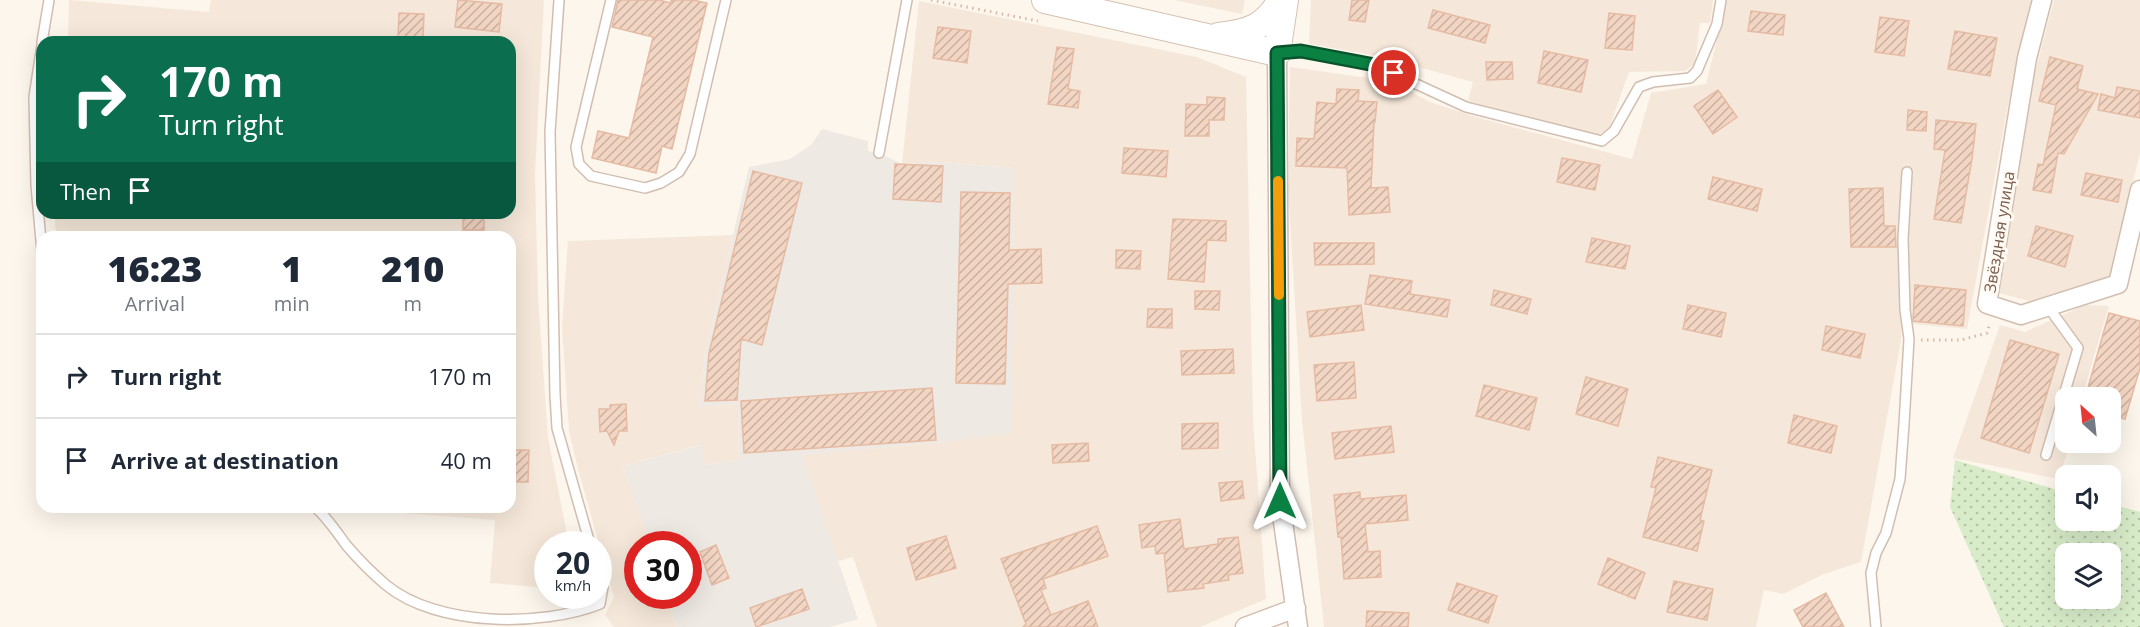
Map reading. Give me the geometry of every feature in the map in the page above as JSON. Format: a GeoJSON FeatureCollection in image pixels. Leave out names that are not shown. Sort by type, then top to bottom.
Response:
{"type":"FeatureCollection","features":[{"type":"Feature","properties":{"kind":"street"},"geometry":{"type":"LineString","coordinates":[[1209,38],[1242,33],[1260,25],[1272,16],[1283,0]]}},
{"type":"Feature","properties":{"kind":"street"},"geometry":{"type":"LineString","coordinates":[[1283,0],[1277,53],[1280,501],[1298,627]]}},
{"type":"Feature","properties":{"kind":"street","name":"Звёздная улица"},"geometry":{"type":"LineString","coordinates":[[2042,0],[2026,58],[1987,304],[2021,315],[2049,308],[2118,284],[2140,190]]}},
{"type":"Feature","properties":{"kind":"street"},"geometry":{"type":"LineString","coordinates":[[1046,11],[1209,38],[1277,53]]}},
{"type":"Feature","properties":{"kind":"street"},"geometry":{"type":"LineString","coordinates":[[1245,627],[1296,608]]}},
{"type":"Feature","properties":{"kind":"lane"},"geometry":{"type":"LineString","coordinates":[[43,36],[49,0]]}},
{"type":"Feature","properties":{"kind":"lane"},"geometry":{"type":"LineString","coordinates":[[559,0],[550,132],[555,395],[557,428],[586,531]]}},
{"type":"Feature","properties":{"kind":"lane"},"geometry":{"type":"LineString","coordinates":[[611,0],[576,147],[579,164],[591,176],[645,188],[661,183],[679,172],[690,154],[726,0]]}},
{"type":"Feature","properties":{"kind":"lane"},"geometry":{"type":"LineString","coordinates":[[879,153],[907,0]]}},
{"type":"Feature","properties":{"kind":"lane"},"geometry":{"type":"LineString","coordinates":[[1277,53],[1301,51],[1375,65],[1466,107],[1602,141],[1614,131],[1639,87],[1653,82],[1690,78],[1697,71],[1717,24],[1721,0]]}},
{"type":"Feature","properties":{"kind":"lane"},"geometry":{"type":"LineString","coordinates":[[36,84],[34,97],[36,186]]}},
{"type":"Feature","properties":{"kind":"lane"},"geometry":{"type":"LineString","coordinates":[[1876,627],[1871,573],[1876,553],[1886,533],[1900,478],[1909,339],[1905,310],[1902,239],[1907,172]]}},
{"type":"Feature","properties":{"kind":"lane"},"geometry":{"type":"LineString","coordinates":[[2046,455],[2078,348],[2049,308]]}},
{"type":"Feature","properties":{"kind":"lane"},"geometry":{"type":"LineString","coordinates":[[320,513],[369,570],[389,587],[415,603],[467,619],[506,623],[537,623],[591,609]]}},
{"type":"Feature","properties":{"kind":"path"},"geometry":{"type":"LineString","coordinates":[[931,0],[1046,11]]}},
{"type":"Feature","properties":{"kind":"path"},"geometry":{"type":"LineString","coordinates":[[1909,339],[1961,340],[1987,333],[1996,307]]}},
{"type":"Feature","properties":{"kind":"shaded area"},"geometry":{"type":"Polygon","coordinates":[[[69,0],[209,12],[211,0],[544,0],[535,174],[538,296],[548,438],[566,531],[534,531],[534,587],[490,583],[495,520],[401,513],[516,513],[516,231],[56,231],[55,227],[55,219],[516,219],[516,36],[68,36],[69,0]]]}},
{"type":"Feature","properties":{"kind":"shaded area"},"geometry":{"type":"Polygon","coordinates":[[[1174,0],[1245,0],[1242,14],[1174,0]]]}},
{"type":"Feature","properties":{"kind":"shaded area"},"geometry":{"type":"Polygon","coordinates":[[[1311,0],[1713,0],[1710,23],[1700,23],[1695,64],[1685,71],[1629,72],[1609,128],[1598,135],[1468,101],[1473,82],[1378,56],[1309,44],[1311,0]]]}},
{"type":"Feature","properties":{"kind":"shaded area"},"geometry":{"type":"Polygon","coordinates":[[[1727,0],[2031,0],[2008,105],[1967,329],[1902,323],[1901,340],[1861,562],[1824,574],[1783,594],[1764,590],[1756,627],[1324,627],[1302,420],[1288,187],[1290,67],[1391,81],[1430,102],[1476,117],[1632,159],[1651,93],[1706,84],[1727,0]]]}},
{"type":"Feature","properties":{"kind":"shaded area"},"geometry":{"type":"Polygon","coordinates":[[[2054,0],[2140,0],[2140,153],[2110,276],[2037,303],[1999,293],[2030,91],[2054,0]]]}},
{"type":"Feature","properties":{"kind":"shaded area"},"geometry":{"type":"Polygon","coordinates":[[[919,1],[1197,57],[1246,77],[1253,420],[1266,599],[1200,627],[877,627],[853,557],[838,561],[801,455],[944,442],[1014,168],[940,162],[902,164],[919,1]]]}},
{"type":"Feature","properties":{"kind":"shaded area"},"geometry":{"type":"Polygon","coordinates":[[[822,129],[868,141],[868,151],[879,153],[902,164],[940,162],[1014,168],[1012,433],[944,442],[802,455],[858,619],[830,627],[677,627],[671,609],[702,609],[702,531],[646,531],[623,466],[701,445],[704,465],[739,460],[738,404],[700,407],[705,354],[749,167],[790,159],[811,145],[822,129]]]}},
{"type":"Feature","properties":{"kind":"shaded area"},"geometry":{"type":"Polygon","coordinates":[[[733,235],[705,354],[700,406],[738,404],[739,460],[704,465],[700,445],[623,466],[646,531],[624,531],[624,609],[671,609],[677,627],[614,627],[605,615],[608,609],[612,609],[614,597],[612,531],[595,531],[569,431],[562,327],[568,241],[733,235]]]}},
{"type":"Feature","properties":{"kind":"shaded area"},"geometry":{"type":"Polygon","coordinates":[[[2085,305],[2109,306],[2085,387],[2055,387],[2055,453],[2067,453],[2063,465],[2055,465],[2055,478],[1953,458],[2000,325],[2025,332],[2085,305]]]}},
{"type":"Feature","properties":{"kind":"green space"},"geometry":{"type":"Polygon","coordinates":[[[1955,460],[2055,489],[2055,531],[2121,531],[2121,507],[2140,512],[2140,627],[2004,627],[1950,507],[1955,460]]]}},
{"type":"Feature","properties":{"kind":"building"},"geometry":{"type":"Polygon","coordinates":[[[458,0],[502,4],[499,32],[455,27],[458,0]]]}},
{"type":"Feature","properties":{"kind":"building"},"geometry":{"type":"Polygon","coordinates":[[[618,0],[659,0],[671,3],[671,0],[693,0],[707,3],[672,149],[662,146],[656,173],[592,158],[598,131],[629,138],[653,37],[612,27],[618,0]]]}},
{"type":"Feature","properties":{"kind":"building"},"geometry":{"type":"Polygon","coordinates":[[[1352,0],[1369,0],[1365,22],[1349,20],[1352,0]]]}},
{"type":"Feature","properties":{"kind":"building"},"geometry":{"type":"Polygon","coordinates":[[[1433,10],[1490,25],[1485,43],[1428,28],[1433,10]]]}},
{"type":"Feature","properties":{"kind":"building"},"geometry":{"type":"Polygon","coordinates":[[[1751,11],[1785,15],[1783,35],[1748,31],[1751,11]]]}},
{"type":"Feature","properties":{"kind":"building"},"geometry":{"type":"Polygon","coordinates":[[[399,13],[424,14],[423,36],[398,36],[399,13]]]}},
{"type":"Feature","properties":{"kind":"building"},"geometry":{"type":"Polygon","coordinates":[[[1609,13],[1635,16],[1632,50],[1605,48],[1609,13]]]}},
{"type":"Feature","properties":{"kind":"building"},"geometry":{"type":"Polygon","coordinates":[[[1880,17],[1909,21],[1904,56],[1875,52],[1880,17]]]}},
{"type":"Feature","properties":{"kind":"building"},"geometry":{"type":"Polygon","coordinates":[[[938,27],[971,31],[967,63],[933,58],[938,27]]]}},
{"type":"Feature","properties":{"kind":"building"},"geometry":{"type":"Polygon","coordinates":[[[1955,31],[1997,38],[1990,76],[1948,69],[1955,31]]]}},
{"type":"Feature","properties":{"kind":"building"},"geometry":{"type":"Polygon","coordinates":[[[1057,47],[1074,49],[1068,89],[1080,91],[1078,108],[1048,104],[1057,47]]]}},
{"type":"Feature","properties":{"kind":"building"},"geometry":{"type":"Polygon","coordinates":[[[1544,51],[1588,60],[1581,92],[1538,83],[1544,51]]]}},
{"type":"Feature","properties":{"kind":"building"},"geometry":{"type":"Polygon","coordinates":[[[2050,57],[2083,66],[2077,89],[2098,94],[2064,154],[2058,153],[2051,193],[2033,190],[2038,164],[2043,165],[2056,105],[2039,101],[2050,57]]]}},
{"type":"Feature","properties":{"kind":"building"},"geometry":{"type":"Polygon","coordinates":[[[1486,62],[1512,62],[1513,79],[1487,80],[1486,62]]]}},
{"type":"Feature","properties":{"kind":"building"},"geometry":{"type":"Polygon","coordinates":[[[2117,87],[2140,91],[2140,118],[2098,110],[2101,94],[2115,98],[2117,87]]]}},
{"type":"Feature","properties":{"kind":"building"},"geometry":{"type":"Polygon","coordinates":[[[1337,89],[1359,90],[1358,101],[1377,102],[1371,188],[1388,187],[1390,212],[1349,215],[1347,168],[1296,166],[1297,138],[1314,139],[1317,102],[1336,104],[1337,89]]]}},
{"type":"Feature","properties":{"kind":"building"},"geometry":{"type":"Polygon","coordinates":[[[1718,90],[1737,117],[1713,134],[1694,106],[1718,90]]]}},
{"type":"Feature","properties":{"kind":"building"},"geometry":{"type":"Polygon","coordinates":[[[1207,97],[1225,98],[1224,120],[1209,120],[1209,136],[1185,136],[1186,104],[1207,105],[1207,97]]]}},
{"type":"Feature","properties":{"kind":"building"},"geometry":{"type":"Polygon","coordinates":[[[1908,110],[1927,112],[1926,131],[1907,130],[1908,110]]]}},
{"type":"Feature","properties":{"kind":"building"},"geometry":{"type":"Polygon","coordinates":[[[1936,120],[1976,124],[1961,223],[1934,219],[1945,150],[1934,149],[1936,120]]]}},
{"type":"Feature","properties":{"kind":"building"},"geometry":{"type":"Polygon","coordinates":[[[1124,148],[1168,151],[1166,177],[1122,173],[1124,148]]]}},
{"type":"Feature","properties":{"kind":"building"},"geometry":{"type":"Polygon","coordinates":[[[1562,158],[1600,165],[1595,190],[1557,182],[1562,158]]]}},
{"type":"Feature","properties":{"kind":"building"},"geometry":{"type":"Polygon","coordinates":[[[895,164],[943,166],[941,202],[893,199],[895,164]]]}},
{"type":"Feature","properties":{"kind":"building"},"geometry":{"type":"Polygon","coordinates":[[[753,171],[802,183],[762,345],[741,339],[737,400],[705,401],[709,353],[753,171]]]}},
{"type":"Feature","properties":{"kind":"building"},"geometry":{"type":"Polygon","coordinates":[[[2086,173],[2122,180],[2118,202],[2081,195],[2086,173]]]}},
{"type":"Feature","properties":{"kind":"building"},"geometry":{"type":"Polygon","coordinates":[[[1713,177],[1762,189],[1757,211],[1708,199],[1713,177]]]}},
{"type":"Feature","properties":{"kind":"building"},"geometry":{"type":"Polygon","coordinates":[[[1883,188],[1884,226],[1895,226],[1896,247],[1851,247],[1849,189],[1883,188]]]}},
{"type":"Feature","properties":{"kind":"building"},"geometry":{"type":"Polygon","coordinates":[[[961,192],[1010,193],[1009,250],[1041,249],[1042,283],[1008,284],[1005,384],[956,383],[961,192]]]}},
{"type":"Feature","properties":{"kind":"building"},"geometry":{"type":"Polygon","coordinates":[[[463,219],[484,219],[484,230],[463,230],[463,219]]]}},
{"type":"Feature","properties":{"kind":"building"},"geometry":{"type":"Polygon","coordinates":[[[1173,219],[1226,221],[1226,241],[1207,240],[1204,282],[1168,279],[1173,219]]]}},
{"type":"Feature","properties":{"kind":"building"},"geometry":{"type":"Polygon","coordinates":[[[2036,226],[2073,236],[2065,267],[2028,256],[2036,226]]]}},
{"type":"Feature","properties":{"kind":"building"},"geometry":{"type":"Polygon","coordinates":[[[1592,238],[1630,246],[1625,269],[1586,262],[1592,238]]]}},
{"type":"Feature","properties":{"kind":"building"},"geometry":{"type":"Polygon","coordinates":[[[1314,243],[1374,243],[1374,264],[1315,265],[1314,243]]]}},
{"type":"Feature","properties":{"kind":"building"},"geometry":{"type":"Polygon","coordinates":[[[1116,250],[1141,251],[1140,269],[1116,268],[1116,250]]]}},
{"type":"Feature","properties":{"kind":"building"},"geometry":{"type":"Polygon","coordinates":[[[1370,275],[1412,281],[1410,294],[1450,300],[1447,317],[1365,304],[1370,275]]]}},
{"type":"Feature","properties":{"kind":"building"},"geometry":{"type":"Polygon","coordinates":[[[1915,285],[1966,290],[1963,326],[1913,321],[1915,285]]]}},
{"type":"Feature","properties":{"kind":"building"},"geometry":{"type":"Polygon","coordinates":[[[1494,290],[1531,299],[1527,314],[1491,305],[1494,290]]]}},
{"type":"Feature","properties":{"kind":"building"},"geometry":{"type":"Polygon","coordinates":[[[1195,291],[1220,291],[1219,310],[1195,309],[1195,291]]]}},
{"type":"Feature","properties":{"kind":"building"},"geometry":{"type":"Polygon","coordinates":[[[1361,305],[1364,330],[1310,337],[1307,312],[1361,305]]]}},
{"type":"Feature","properties":{"kind":"building"},"geometry":{"type":"Polygon","coordinates":[[[1688,305],[1726,313],[1721,337],[1683,329],[1688,305]]]}},
{"type":"Feature","properties":{"kind":"building"},"geometry":{"type":"Polygon","coordinates":[[[1148,309],[1172,309],[1172,328],[1147,327],[1148,309]]]}},
{"type":"Feature","properties":{"kind":"building"},"geometry":{"type":"Polygon","coordinates":[[[2109,313],[2140,321],[2140,368],[2125,419],[2121,418],[2121,387],[2088,387],[2109,313]]]}},
{"type":"Feature","properties":{"kind":"building"},"geometry":{"type":"Polygon","coordinates":[[[1826,326],[1865,334],[1860,358],[1822,350],[1826,326]]]}},
{"type":"Feature","properties":{"kind":"building"},"geometry":{"type":"Polygon","coordinates":[[[2010,340],[2059,354],[2029,453],[1981,438],[2010,340]]]}},
{"type":"Feature","properties":{"kind":"building"},"geometry":{"type":"Polygon","coordinates":[[[1233,349],[1234,373],[1182,375],[1181,351],[1233,349]]]}},
{"type":"Feature","properties":{"kind":"building"},"geometry":{"type":"Polygon","coordinates":[[[1354,362],[1356,398],[1317,401],[1314,365],[1354,362]]]}},
{"type":"Feature","properties":{"kind":"building"},"geometry":{"type":"Polygon","coordinates":[[[1586,377],[1628,389],[1618,426],[1576,414],[1586,377]]]}},
{"type":"Feature","properties":{"kind":"building"},"geometry":{"type":"Polygon","coordinates":[[[1484,385],[1537,398],[1529,430],[1476,416],[1484,385]]]}},
{"type":"Feature","properties":{"kind":"building"},"geometry":{"type":"Polygon","coordinates":[[[932,388],[936,440],[744,453],[741,401],[932,388]]]}},
{"type":"Feature","properties":{"kind":"building"},"geometry":{"type":"Polygon","coordinates":[[[626,404],[627,431],[619,431],[614,445],[607,431],[600,432],[599,409],[610,409],[610,405],[626,404]]]}},
{"type":"Feature","properties":{"kind":"building"},"geometry":{"type":"Polygon","coordinates":[[[1794,415],[1837,426],[1831,453],[1788,443],[1794,415]]]}},
{"type":"Feature","properties":{"kind":"building"},"geometry":{"type":"Polygon","coordinates":[[[1218,423],[1218,448],[1182,449],[1182,424],[1218,423]]]}},
{"type":"Feature","properties":{"kind":"building"},"geometry":{"type":"Polygon","coordinates":[[[1391,426],[1394,452],[1335,459],[1332,433],[1391,426]]]}},
{"type":"Feature","properties":{"kind":"building"},"geometry":{"type":"Polygon","coordinates":[[[1088,443],[1089,461],[1053,463],[1052,445],[1088,443]]]}},
{"type":"Feature","properties":{"kind":"building"},"geometry":{"type":"Polygon","coordinates":[[[516,450],[529,450],[528,482],[516,482],[516,450]]]}},
{"type":"Feature","properties":{"kind":"building"},"geometry":{"type":"Polygon","coordinates":[[[1658,457],[1712,470],[1700,520],[1704,521],[1697,551],[1643,537],[1656,488],[1651,487],[1658,457]]]}},
{"type":"Feature","properties":{"kind":"building"},"geometry":{"type":"Polygon","coordinates":[[[1242,481],[1244,498],[1221,501],[1219,483],[1242,481]]]}},
{"type":"Feature","properties":{"kind":"building"},"geometry":{"type":"Polygon","coordinates":[[[1360,492],[1360,499],[1406,495],[1408,520],[1365,524],[1368,552],[1380,551],[1381,577],[1344,579],[1341,537],[1338,537],[1334,495],[1360,492]]]}},
{"type":"Feature","properties":{"kind":"building"},"geometry":{"type":"Polygon","coordinates":[[[1180,519],[1184,549],[1218,544],[1218,539],[1238,537],[1243,573],[1228,575],[1229,580],[1203,584],[1204,588],[1168,592],[1164,553],[1156,554],[1155,546],[1142,548],[1139,525],[1180,519]]]}},
{"type":"Feature","properties":{"kind":"building"},"geometry":{"type":"Polygon","coordinates":[[[1097,526],[1108,556],[1043,579],[1046,588],[1041,590],[1051,615],[1088,601],[1098,627],[1023,627],[1026,624],[1001,559],[1097,526]]]}},
{"type":"Feature","properties":{"kind":"building"},"geometry":{"type":"Polygon","coordinates":[[[946,536],[956,568],[916,580],[907,548],[946,536]]]}},
{"type":"Feature","properties":{"kind":"building"},"geometry":{"type":"Polygon","coordinates":[[[716,545],[729,578],[712,585],[702,558],[702,551],[716,545]]]}},
{"type":"Feature","properties":{"kind":"building"},"geometry":{"type":"Polygon","coordinates":[[[1608,558],[1645,573],[1635,599],[1598,584],[1608,558]]]}},
{"type":"Feature","properties":{"kind":"building"},"geometry":{"type":"Polygon","coordinates":[[[1674,581],[1713,589],[1707,620],[1667,612],[1674,581]]]}},
{"type":"Feature","properties":{"kind":"building"},"geometry":{"type":"Polygon","coordinates":[[[1457,583],[1497,596],[1488,623],[1448,610],[1457,583]]]}},
{"type":"Feature","properties":{"kind":"building"},"geometry":{"type":"Polygon","coordinates":[[[802,589],[809,609],[756,627],[750,608],[802,589]]]}},
{"type":"Feature","properties":{"kind":"building"},"geometry":{"type":"Polygon","coordinates":[[[1826,593],[1844,627],[1803,627],[1794,610],[1826,593]]]}},
{"type":"Feature","properties":{"kind":"building"},"geometry":{"type":"Polygon","coordinates":[[[1367,611],[1409,613],[1408,627],[1366,627],[1367,611]]]}},
{"type":"Feature","properties":{"kind":"slow traffic"},"geometry":{"type":"LineString","coordinates":[[1278,181],[1279,295]]}},
{"type":"Feature","properties":{"kind":"route"},"geometry":{"type":"LineString","coordinates":[[1280,501],[1277,53],[1301,51],[1375,65],[1394,73]]}}]}
